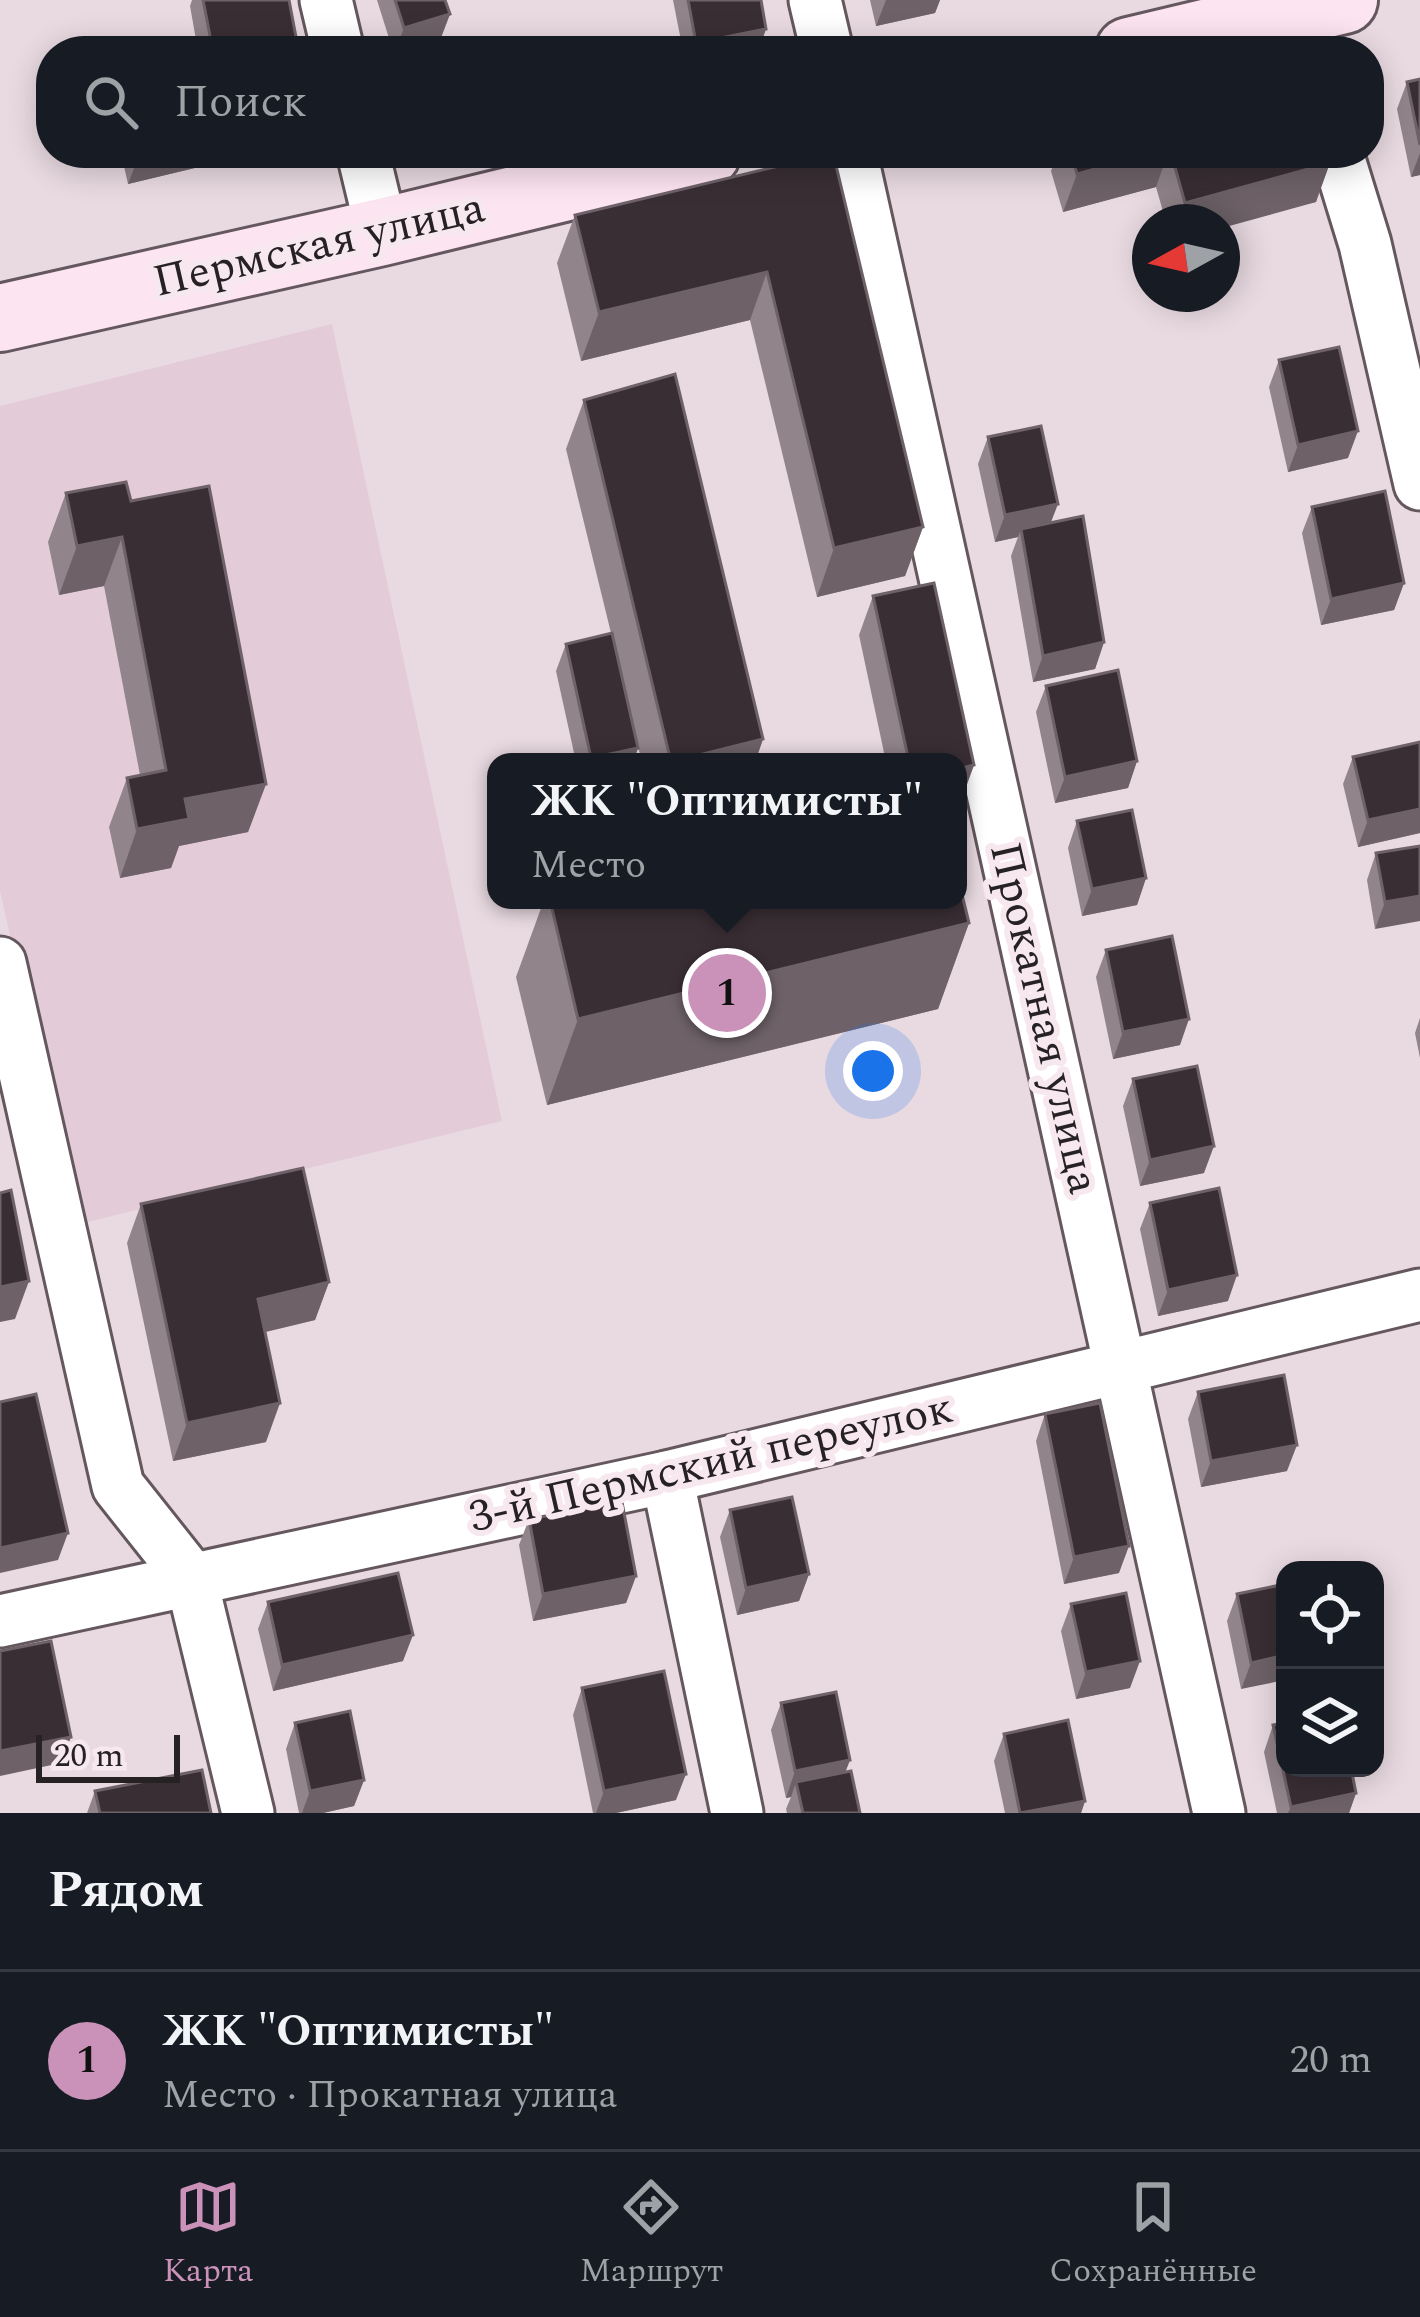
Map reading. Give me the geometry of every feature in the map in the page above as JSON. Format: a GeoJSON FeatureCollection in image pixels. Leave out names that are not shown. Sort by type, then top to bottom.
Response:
{"type":"FeatureCollection","features":[{"type":"Feature","properties":{"kind":"street"},"geometry":{"type":"LineString","coordinates":[[326,0],[334,36]]}},
{"type":"Feature","properties":{"kind":"street"},"geometry":{"type":"LineString","coordinates":[[815,0],[823,36]]}},
{"type":"Feature","properties":{"kind":"street"},"geometry":{"type":"LineString","coordinates":[[1204,36],[1310,15]]}},
{"type":"Feature","properties":{"kind":"street"},"geometry":{"type":"LineString","coordinates":[[367,168],[382,232]]}},
{"type":"Feature","properties":{"kind":"street","name":"Пермская улица"},"geometry":{"type":"LineString","coordinates":[[0,318],[645,168]]}},
{"type":"Feature","properties":{"kind":"street","name":"Прокатная улица"},"geometry":{"type":"LineString","coordinates":[[854,168],[1219,1813]]}},
{"type":"Feature","properties":{"kind":"street"},"geometry":{"type":"LineString","coordinates":[[1342,168],[1365,244],[1420,484]]}},
{"type":"Feature","properties":{"kind":"street"},"geometry":{"type":"LineString","coordinates":[[0,963],[118,1486],[191,1578],[248,1813]]}},
{"type":"Feature","properties":{"kind":"street","name":"3-й Пермский переулок"},"geometry":{"type":"LineString","coordinates":[[0,1621],[667,1477],[1420,1295]]}},
{"type":"Feature","properties":{"kind":"street"},"geometry":{"type":"LineString","coordinates":[[667,1477],[737,1813]]}},
{"type":"Feature","properties":{"kind":"shaded area"},"geometry":{"type":"Polygon","coordinates":[[[332,324],[502,1121],[75,1225],[0,891],[0,406],[332,324]]]}},
{"type":"Feature","properties":{"kind":"building"},"geometry":{"type":"Polygon","coordinates":[[[203,0],[289,0],[296,36],[210,36],[203,0]]]}},
{"type":"Feature","properties":{"kind":"building"},"geometry":{"type":"Polygon","coordinates":[[[395,0],[445,0],[450,14],[404,28],[395,0]]]}},
{"type":"Feature","properties":{"kind":"building"},"geometry":{"type":"Polygon","coordinates":[[[688,0],[761,0],[766,29],[695,36],[688,0]]]}},
{"type":"Feature","properties":{"kind":"building"},"geometry":{"type":"Polygon","coordinates":[[[1420,79],[1420,145],[1407,82],[1420,79]]]}},
{"type":"Feature","properties":{"kind":"building"},"geometry":{"type":"Polygon","coordinates":[[[771,168],[837,168],[923,527],[834,548],[767,272],[599,312],[575,215],[771,168]]]}},
{"type":"Feature","properties":{"kind":"building"},"geometry":{"type":"Polygon","coordinates":[[[1175,168],[1312,168],[1185,203],[1175,168]]]}},
{"type":"Feature","properties":{"kind":"building"},"geometry":{"type":"Polygon","coordinates":[[[1339,347],[1358,431],[1298,445],[1279,360],[1339,347]]]}},
{"type":"Feature","properties":{"kind":"building"},"geometry":{"type":"Polygon","coordinates":[[[675,374],[763,739],[707,753],[669,753],[584,400],[675,374]]]}},
{"type":"Feature","properties":{"kind":"building"},"geometry":{"type":"Polygon","coordinates":[[[1041,426],[1058,504],[1005,515],[988,437],[1041,426]]]}},
{"type":"Feature","properties":{"kind":"building"},"geometry":{"type":"Polygon","coordinates":[[[126,482],[131,501],[209,486],[266,784],[185,799],[189,819],[137,829],[127,778],[166,770],[122,537],[77,546],[66,493],[126,482]]]}},
{"type":"Feature","properties":{"kind":"building"},"geometry":{"type":"Polygon","coordinates":[[[1385,491],[1404,583],[1331,599],[1312,507],[1385,491]]]}},
{"type":"Feature","properties":{"kind":"building"},"geometry":{"type":"Polygon","coordinates":[[[1083,516],[1104,642],[1043,656],[1021,529],[1083,516]]]}},
{"type":"Feature","properties":{"kind":"building"},"geometry":{"type":"Polygon","coordinates":[[[934,583],[974,765],[967,767],[967,753],[907,753],[873,596],[934,583]]]}},
{"type":"Feature","properties":{"kind":"building"},"geometry":{"type":"Polygon","coordinates":[[[612,633],[638,748],[590,753],[566,644],[612,633]]]}},
{"type":"Feature","properties":{"kind":"building"},"geometry":{"type":"Polygon","coordinates":[[[1118,670],[1137,761],[1065,777],[1046,686],[1118,670]]]}},
{"type":"Feature","properties":{"kind":"building"},"geometry":{"type":"Polygon","coordinates":[[[1420,742],[1420,809],[1368,820],[1353,757],[1420,742]]]}},
{"type":"Feature","properties":{"kind":"building"},"geometry":{"type":"Polygon","coordinates":[[[1132,810],[1146,878],[1092,889],[1077,821],[1132,810]]]}},
{"type":"Feature","properties":{"kind":"building"},"geometry":{"type":"Polygon","coordinates":[[[1420,846],[1420,896],[1385,902],[1376,853],[1420,846]]]}},
{"type":"Feature","properties":{"kind":"building"},"geometry":{"type":"Polygon","coordinates":[[[552,909],[966,909],[969,923],[578,1019],[552,909]]]}},
{"type":"Feature","properties":{"kind":"building"},"geometry":{"type":"Polygon","coordinates":[[[1172,936],[1189,1019],[1123,1032],[1106,950],[1172,936]]]}},
{"type":"Feature","properties":{"kind":"building"},"geometry":{"type":"Polygon","coordinates":[[[1197,1066],[1214,1146],[1150,1160],[1133,1079],[1197,1066]]]}},
{"type":"Feature","properties":{"kind":"building"},"geometry":{"type":"Polygon","coordinates":[[[303,1168],[329,1282],[258,1299],[280,1403],[187,1423],[141,1204],[303,1168]]]}},
{"type":"Feature","properties":{"kind":"building"},"geometry":{"type":"Polygon","coordinates":[[[1219,1188],[1237,1275],[1168,1290],[1150,1203],[1219,1188]]]}},
{"type":"Feature","properties":{"kind":"building"},"geometry":{"type":"Polygon","coordinates":[[[11,1190],[29,1281],[0,1287],[0,1193],[11,1190]]]}},
{"type":"Feature","properties":{"kind":"building"},"geometry":{"type":"Polygon","coordinates":[[[1284,1375],[1297,1445],[1211,1461],[1198,1392],[1284,1375]]]}},
{"type":"Feature","properties":{"kind":"building"},"geometry":{"type":"Polygon","coordinates":[[[36,1394],[68,1533],[0,1548],[0,1402],[36,1394]]]}},
{"type":"Feature","properties":{"kind":"building"},"geometry":{"type":"Polygon","coordinates":[[[1100,1403],[1129,1546],[1074,1557],[1045,1414],[1100,1403]]]}},
{"type":"Feature","properties":{"kind":"building"},"geometry":{"type":"Polygon","coordinates":[[[792,1497],[809,1574],[746,1588],[730,1510],[792,1497]]]}},
{"type":"Feature","properties":{"kind":"building"},"geometry":{"type":"Polygon","coordinates":[[[622,1502],[636,1576],[543,1594],[529,1519],[622,1502]]]}},
{"type":"Feature","properties":{"kind":"building"},"geometry":{"type":"Polygon","coordinates":[[[398,1573],[413,1635],[282,1665],[268,1602],[398,1573]]]}},
{"type":"Feature","properties":{"kind":"building"},"geometry":{"type":"Polygon","coordinates":[[[1276,1586],[1276,1657],[1251,1663],[1237,1594],[1276,1586]]]}},
{"type":"Feature","properties":{"kind":"building"},"geometry":{"type":"Polygon","coordinates":[[[1126,1593],[1140,1661],[1086,1672],[1071,1604],[1126,1593]]]}},
{"type":"Feature","properties":{"kind":"building"},"geometry":{"type":"Polygon","coordinates":[[[51,1641],[71,1737],[0,1751],[0,1651],[51,1641]]]}},
{"type":"Feature","properties":{"kind":"building"},"geometry":{"type":"Polygon","coordinates":[[[664,1671],[686,1774],[604,1791],[582,1688],[664,1671]]]}},
{"type":"Feature","properties":{"kind":"building"},"geometry":{"type":"Polygon","coordinates":[[[836,1692],[850,1760],[795,1771],[781,1703],[836,1692]]]}},
{"type":"Feature","properties":{"kind":"building"},"geometry":{"type":"Polygon","coordinates":[[[350,1711],[364,1780],[310,1791],[295,1723],[350,1711]]]}},
{"type":"Feature","properties":{"kind":"building"},"geometry":{"type":"Polygon","coordinates":[[[1068,1720],[1085,1801],[1020,1813],[1004,1734],[1068,1720]]]}},
{"type":"Feature","properties":{"kind":"building"},"geometry":{"type":"Polygon","coordinates":[[[202,1770],[211,1813],[100,1813],[95,1791],[202,1770]]]}},
{"type":"Feature","properties":{"kind":"building"},"geometry":{"type":"Polygon","coordinates":[[[851,1771],[860,1813],[803,1813],[796,1782],[851,1771]]]}},
{"type":"Feature","properties":{"kind":"building"},"geometry":{"type":"Polygon","coordinates":[[[1284,1777],[1353,1777],[1356,1793],[1291,1807],[1284,1777]]]}},
{"type":"Feature","properties":{"kind":"place","name":"ЖК \"Оптимисты\""},"geometry":{"type":"Point","coordinates":[727,993]}}]}
